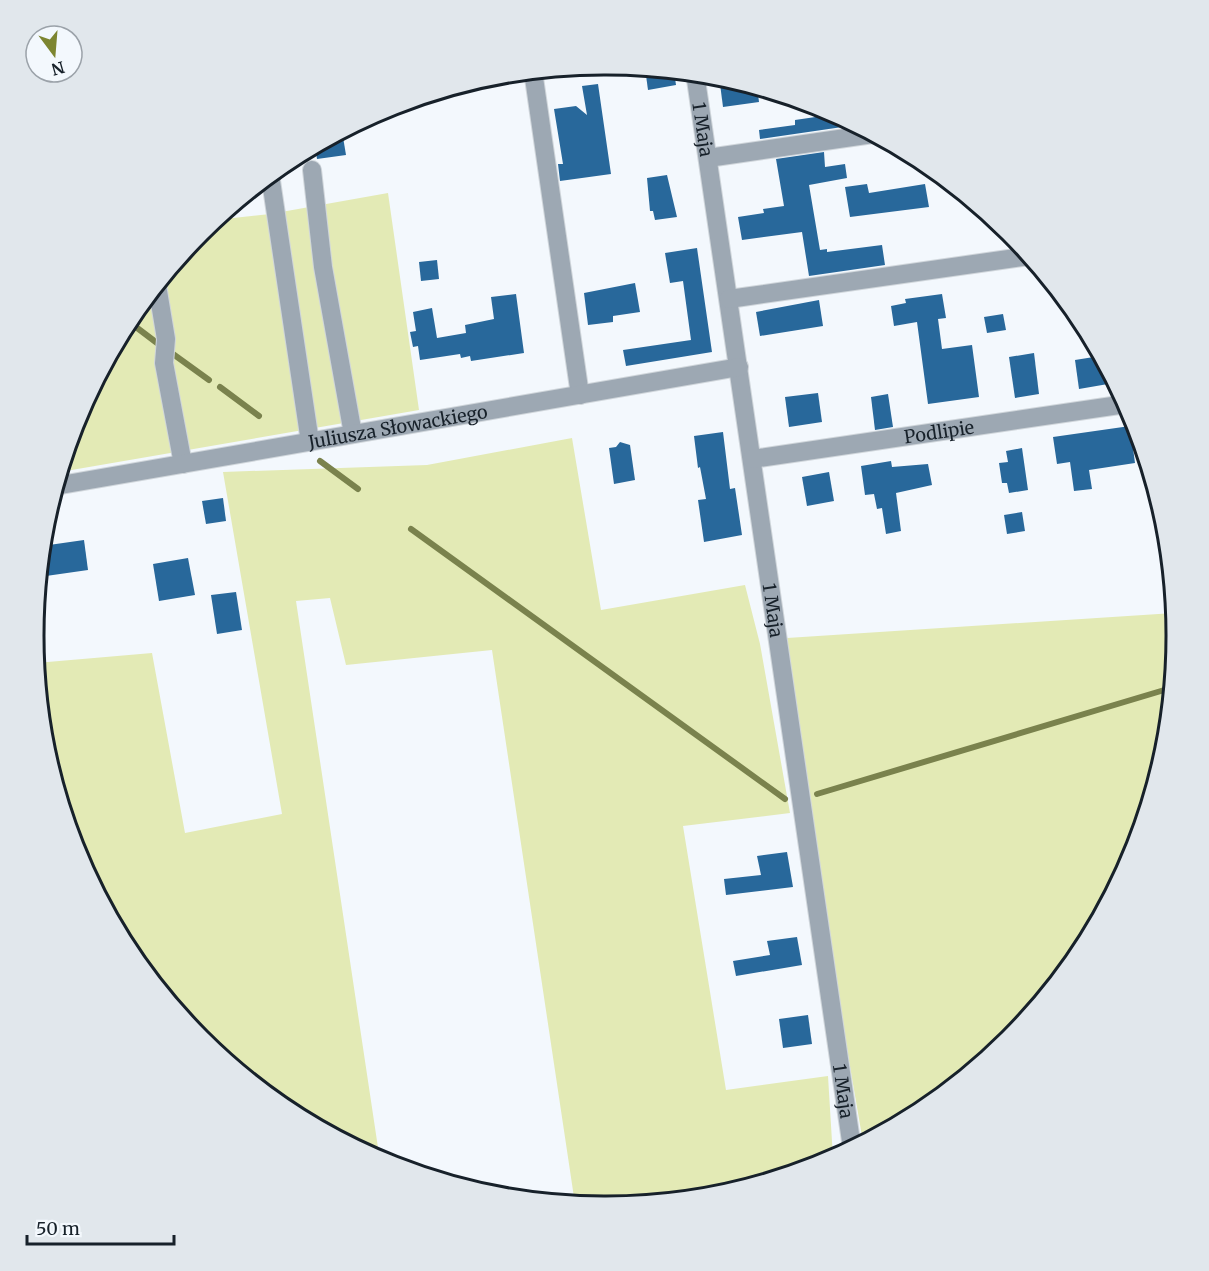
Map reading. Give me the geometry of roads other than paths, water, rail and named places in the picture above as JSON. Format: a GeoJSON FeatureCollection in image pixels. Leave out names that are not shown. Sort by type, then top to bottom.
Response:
{"type":"FeatureCollection","features":[{"type":"Feature","properties":{"kind":"street"},"geometry":{"type":"LineString","coordinates":[[534,79],[580,395]]}},
{"type":"Feature","properties":{"kind":"street","name":"1 Maja"},"geometry":{"type":"LineString","coordinates":[[696,82],[851,1140]]}},
{"type":"Feature","properties":{"kind":"street"},"geometry":{"type":"LineString","coordinates":[[708,158],[860,136]]}},
{"type":"Feature","properties":{"kind":"street"},"geometry":{"type":"LineString","coordinates":[[312,170],[323,267],[352,434]]}},
{"type":"Feature","properties":{"kind":"street"},"geometry":{"type":"LineString","coordinates":[[272,184],[310,442]]}},
{"type":"Feature","properties":{"kind":"street"},"geometry":{"type":"LineString","coordinates":[[729,299],[1018,258]]}},
{"type":"Feature","properties":{"kind":"street"},"geometry":{"type":"LineString","coordinates":[[159,295],[166,339],[164,363],[183,464]]}},
{"type":"Feature","properties":{"kind":"street","name":"Juliusza Słowackiego"},"geometry":{"type":"LineString","coordinates":[[65,485],[739,367]]}},
{"type":"Feature","properties":{"kind":"street","name":"Podlipie"},"geometry":{"type":"LineString","coordinates":[[752,459],[1116,405]]}},
{"type":"Feature","properties":{"kind":"waterway"},"geometry":{"type":"LineString","coordinates":[[136,327],[161,346]]}},
{"type":"Feature","properties":{"kind":"waterway"},"geometry":{"type":"LineString","coordinates":[[173,354],[209,380]]}},
{"type":"Feature","properties":{"kind":"waterway"},"geometry":{"type":"LineString","coordinates":[[220,387],[259,416]]}},
{"type":"Feature","properties":{"kind":"waterway"},"geometry":{"type":"LineString","coordinates":[[320,461],[358,489]]}},
{"type":"Feature","properties":{"kind":"waterway"},"geometry":{"type":"LineString","coordinates":[[411,529],[785,799]]}},
{"type":"Feature","properties":{"kind":"waterway"},"geometry":{"type":"LineString","coordinates":[[817,794],[1162,691]]}}]}
